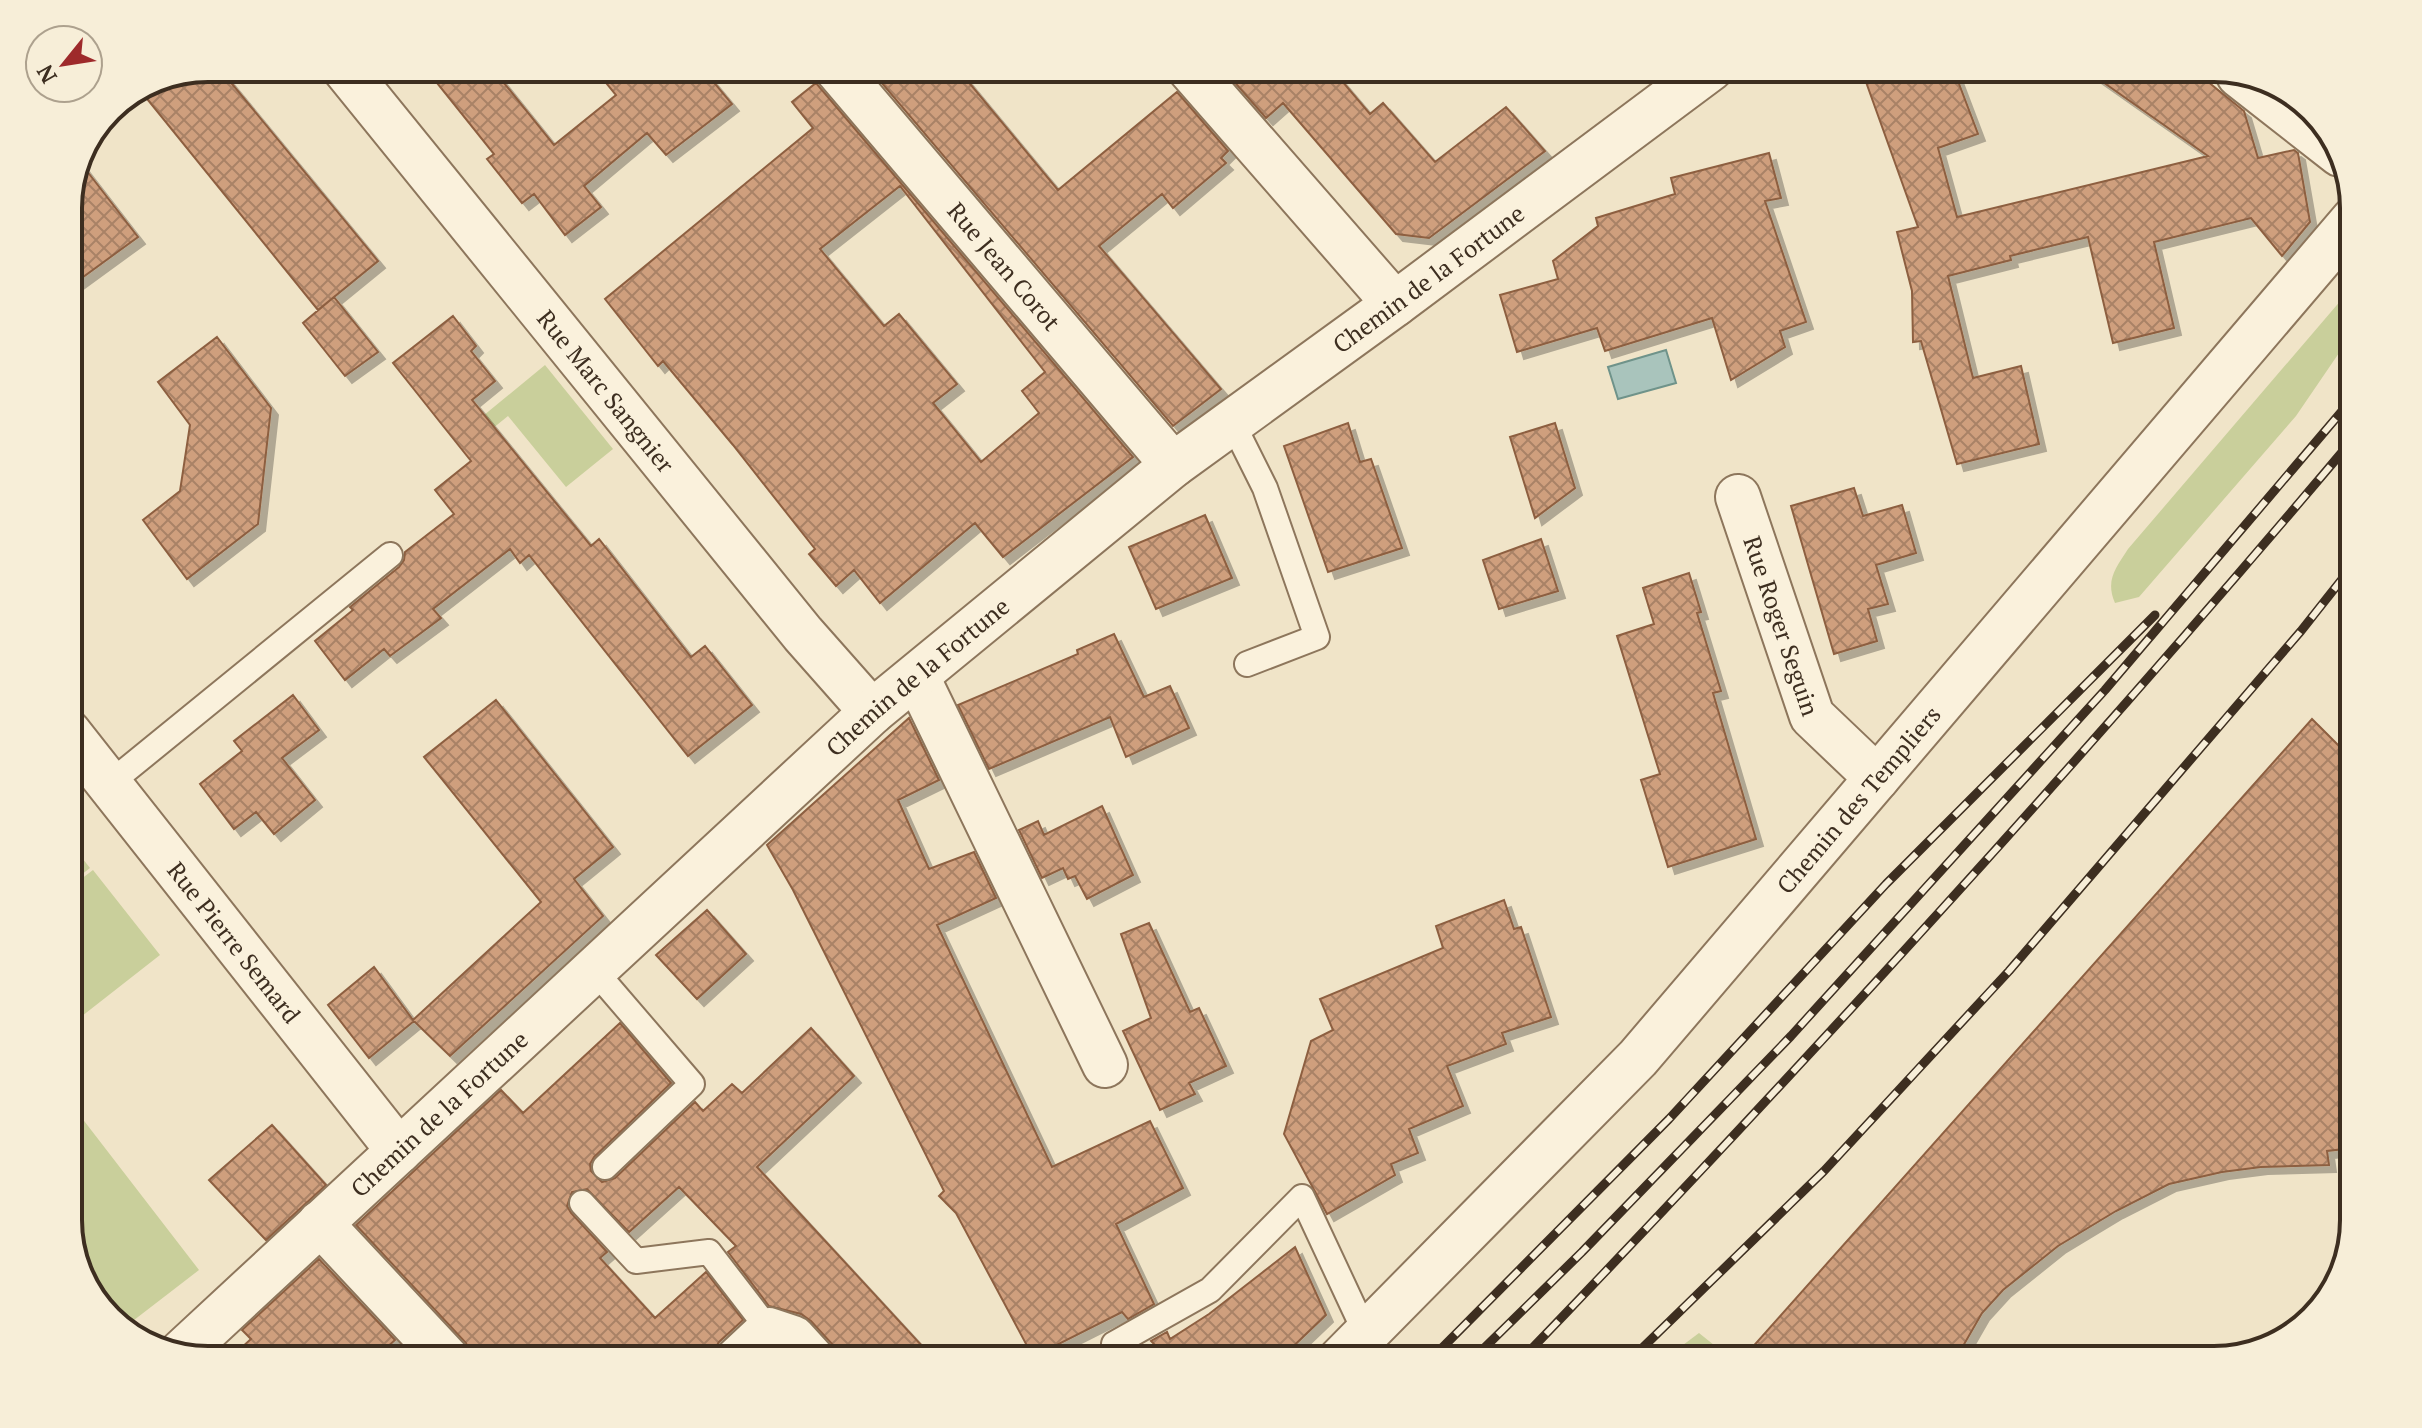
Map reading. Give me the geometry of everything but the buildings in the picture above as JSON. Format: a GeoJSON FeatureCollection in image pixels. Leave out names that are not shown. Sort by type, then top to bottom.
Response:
{"type":"FeatureCollection","features":[{"type":"Feature","properties":{"kind":"street","name":"Rue Marc Sangnier"},"geometry":{"type":"LineString","coordinates":[[355,82],[803,634],[872,712]]}},
{"type":"Feature","properties":{"kind":"street","name":"Rue Jean Corot"},"geometry":{"type":"LineString","coordinates":[[848,82],[1173,465]]}},
{"type":"Feature","properties":{"kind":"street"},"geometry":{"type":"LineString","coordinates":[[1201,82],[1395,304]]}},
{"type":"Feature","properties":{"kind":"street","name":"Chemin de la Fortune"},"geometry":{"type":"LineString","coordinates":[[190,1345],[872,712],[1173,465],[1692,82]]}},
{"type":"Feature","properties":{"kind":"street"},"geometry":{"type":"LineString","coordinates":[[2260,91],[2317,136]]}},
{"type":"Feature","properties":{"kind":"street","name":"Chemin des Templiers"},"geometry":{"type":"LineString","coordinates":[[1354,1346],[1638,1058],[2340,235]]}},
{"type":"Feature","properties":{"kind":"street","name":"Rue Roger Seguin"},"geometry":{"type":"LineString","coordinates":[[1738,497],[1812,716],[1877,778]]}},
{"type":"Feature","properties":{"kind":"street"},"geometry":{"type":"LineString","coordinates":[[917,677],[1105,1065]]}},
{"type":"Feature","properties":{"kind":"street","name":"Rue Pierre Semard"},"geometry":{"type":"LineString","coordinates":[[82,750],[399,1151]]}},
{"type":"Feature","properties":{"kind":"street"},"geometry":{"type":"LineString","coordinates":[[320,1223],[435,1346]]}},
{"type":"Feature","properties":{"kind":"street"},"geometry":{"type":"LineString","coordinates":[[752,1346],[769,1330],[793,1338],[800,1346]]}},
{"type":"Feature","properties":{"kind":"lane"},"geometry":{"type":"LineString","coordinates":[[1232,422],[1265,488],[1317,637],[1247,664]]}},
{"type":"Feature","properties":{"kind":"lane"},"geometry":{"type":"LineString","coordinates":[[109,784],[390,555]]}},
{"type":"Feature","properties":{"kind":"lane"},"geometry":{"type":"LineString","coordinates":[[594,970],[692,1084],[605,1167]]}},
{"type":"Feature","properties":{"kind":"lane"},"geometry":{"type":"LineString","coordinates":[[1114,1344],[1210,1290],[1302,1197],[1353,1346]]}},
{"type":"Feature","properties":{"kind":"lane"},"geometry":{"type":"LineString","coordinates":[[582,1203],[636,1261],[709,1252],[769,1330]]}},
{"type":"Feature","properties":{"kind":"green space"},"geometry":{"type":"Polygon","coordinates":[[[2340,301],[2340,352],[2296,416],[2139,597],[2115,603],[2112,581],[2128,549],[2340,301]]]}},
{"type":"Feature","properties":{"kind":"green space"},"geometry":{"type":"Polygon","coordinates":[[[545,365],[613,449],[566,487],[508,416],[471,446],[461,434],[545,365]]]}},
{"type":"Feature","properties":{"kind":"green space"},"geometry":{"type":"Polygon","coordinates":[[[82,858],[90,868],[82,874],[82,858]]]}},
{"type":"Feature","properties":{"kind":"green space"},"geometry":{"type":"Polygon","coordinates":[[[93,870],[160,955],[82,1016],[82,878],[93,870]]]}},
{"type":"Feature","properties":{"kind":"green space"},"geometry":{"type":"Polygon","coordinates":[[[82,1118],[199,1270],[133,1321],[108,1297],[92,1268],[82,1228],[82,1118]]]}},
{"type":"Feature","properties":{"kind":"green space"},"geometry":{"type":"Polygon","coordinates":[[[1699,1333],[1714,1345],[1713,1346],[1682,1346],[1699,1333]]]}},
{"type":"Feature","properties":{"kind":"water"},"geometry":{"type":"Polygon","coordinates":[[[1666,350],[1676,383],[1618,399],[1608,367],[1666,350]]]}},
{"type":"Feature","properties":{"kind":"railway"},"geometry":{"type":"LineString","coordinates":[[1486,1346],[1791,1036],[2105,690],[2340,413]]}},
{"type":"Feature","properties":{"kind":"railway"},"geometry":{"type":"LineString","coordinates":[[1534,1346],[1945,906],[2152,674],[2340,454]]}},
{"type":"Feature","properties":{"kind":"railway"},"geometry":{"type":"LineString","coordinates":[[1644,1346],[1824,1171],[2009,971],[2340,582]]}},
{"type":"Feature","properties":{"kind":"railway"},"geometry":{"type":"LineString","coordinates":[[1444,1346],[1669,1119],[1886,884],[2155,615]]}}]}
